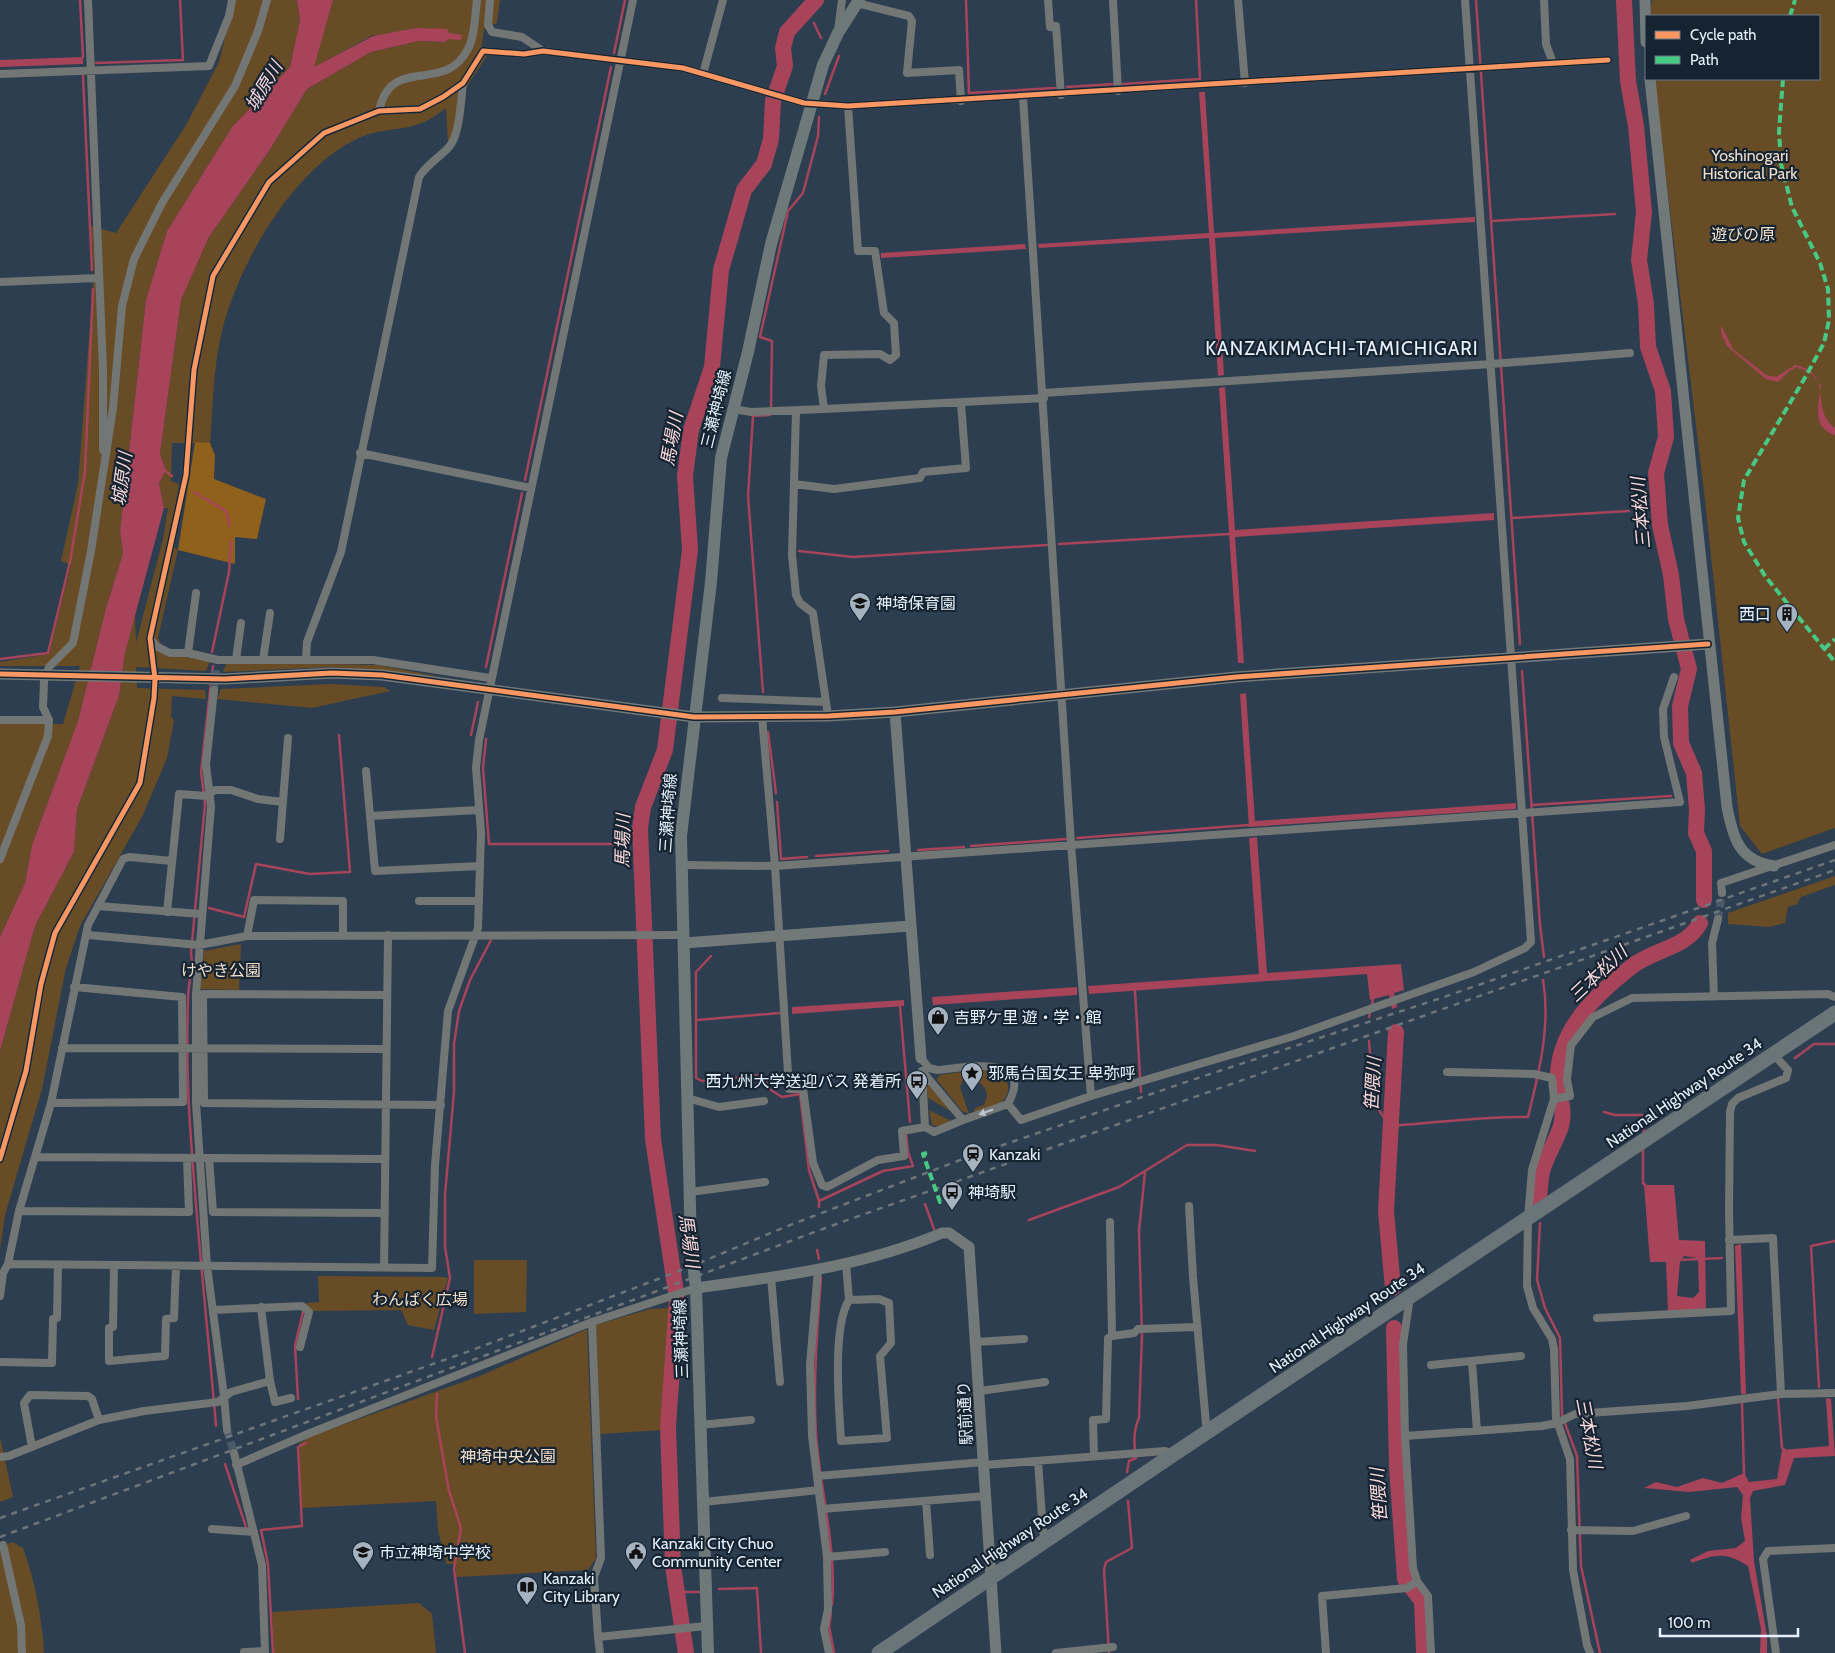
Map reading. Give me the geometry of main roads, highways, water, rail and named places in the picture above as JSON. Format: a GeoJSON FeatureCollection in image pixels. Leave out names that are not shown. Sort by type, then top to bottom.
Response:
{"type":"FeatureCollection","features":[{"type":"Feature","properties":{"kind":"highway","name":"National Highway Route 34"},"geometry":{"type":"LineString","coordinates":[[879,1653],[1046,1539],[1835,1013]]}},
{"type":"Feature","properties":{"kind":"main road","name":"三瀬神埼線"},"geometry":{"type":"LineString","coordinates":[[708,1653],[700,1425],[690,1290],[690,1192],[681,865],[685,790],[711,582],[721,458],[771,244],[823,64],[838,33],[858,1]]}},
{"type":"Feature","properties":{"kind":"waterway"},"geometry":{"type":"LineString","coordinates":[[80,0],[83,57]]}},
{"type":"Feature","properties":{"kind":"waterway"},"geometry":{"type":"LineString","coordinates":[[96,63],[183,60],[180,0]]}},
{"type":"Feature","properties":{"kind":"waterway"},"geometry":{"type":"LineString","coordinates":[[614,53],[625,0]]}},
{"type":"Feature","properties":{"kind":"waterway","name":"馬場川"},"geometry":{"type":"LineString","coordinates":[[686,1653],[673,1566],[668,1427],[677,1299],[653,1139],[640,828],[643,807],[665,750],[690,550],[685,476],[691,430],[712,367],[721,270],[744,190],[764,164],[771,139],[773,101],[785,66],[783,48],[787,32],[816,0]]}},
{"type":"Feature","properties":{"kind":"waterway"},"geometry":{"type":"LineString","coordinates":[[966,0],[969,93],[1055,88]]}},
{"type":"Feature","properties":{"kind":"waterway"},"geometry":{"type":"LineString","coordinates":[[1123,84],[1200,79],[1196,0]]}},
{"type":"Feature","properties":{"kind":"waterway"},"geometry":{"type":"LineString","coordinates":[[1476,0],[1520,644]]}},
{"type":"Feature","properties":{"kind":"waterway","name":"三本松川"},"geometry":{"type":"LineString","coordinates":[[1624,0],[1628,81],[1636,126],[1644,212],[1639,260],[1646,304],[1648,347],[1663,391],[1666,437],[1656,473],[1660,525],[1671,575],[1676,619],[1689,669],[1680,706],[1681,743],[1694,773],[1697,809],[1696,833],[1704,851],[1704,900]]}},
{"type":"Feature","properties":{"kind":"waterway","name":"馬場川"},"geometry":{"type":"LineString","coordinates":[[808,9],[811,16]]}},
{"type":"Feature","properties":{"kind":"waterway"},"geometry":{"type":"LineString","coordinates":[[814,23],[821,38]]}},
{"type":"Feature","properties":{"kind":"waterway"},"geometry":{"type":"LineString","coordinates":[[825,94],[839,56]]}},
{"type":"Feature","properties":{"kind":"waterway"},"geometry":{"type":"LineString","coordinates":[[525,480],[611,67]]}},
{"type":"Feature","properties":{"kind":"waterway"},"geometry":{"type":"LineString","coordinates":[[83,76],[92,270]]}},
{"type":"Feature","properties":{"kind":"waterway"},"geometry":{"type":"LineString","coordinates":[[1067,87],[1113,84]]}},
{"type":"Feature","properties":{"kind":"waterway"},"geometry":{"type":"LineString","coordinates":[[771,407],[772,341],[760,337],[788,211],[803,193],[818,136],[819,117]]}},
{"type":"Feature","properties":{"kind":"waterway"},"geometry":{"type":"LineString","coordinates":[[1492,221],[1615,214]]}},
{"type":"Feature","properties":{"kind":"waterway"},"geometry":{"type":"LineString","coordinates":[[0,659],[48,653],[70,562],[85,471],[93,289]]}},
{"type":"Feature","properties":{"kind":"waterway"},"geometry":{"type":"LineString","coordinates":[[763,692],[748,496],[753,416],[770,415]]}},
{"type":"Feature","properties":{"kind":"waterway"},"geometry":{"type":"LineString","coordinates":[[163,469],[172,476]]}},
{"type":"Feature","properties":{"kind":"waterway"},"geometry":{"type":"LineString","coordinates":[[194,492],[226,511],[230,526]]}},
{"type":"Feature","properties":{"kind":"waterway"},"geometry":{"type":"LineString","coordinates":[[486,667],[522,493]]}},
{"type":"Feature","properties":{"kind":"waterway"},"geometry":{"type":"LineString","coordinates":[[1512,518],[1629,511]]}},
{"type":"Feature","properties":{"kind":"waterway"},"geometry":{"type":"LineString","coordinates":[[1059,544],[1229,534]]}},
{"type":"Feature","properties":{"kind":"waterway"},"geometry":{"type":"LineString","coordinates":[[212,652],[229,572],[231,541]]}},
{"type":"Feature","properties":{"kind":"waterway"},"geometry":{"type":"LineString","coordinates":[[799,551],[853,557],[1047,545]]}},
{"type":"Feature","properties":{"kind":"waterway"},"geometry":{"type":"LineString","coordinates":[[212,674],[213,666]]}},
{"type":"Feature","properties":{"kind":"waterway"},"geometry":{"type":"LineString","coordinates":[[1522,671],[1540,925],[1544,957]]}},
{"type":"Feature","properties":{"kind":"waterway"},"geometry":{"type":"LineString","coordinates":[[211,682],[201,772],[205,804],[191,953],[187,1053],[194,1188],[216,1426]]}},
{"type":"Feature","properties":{"kind":"waterway"},"geometry":{"type":"LineString","coordinates":[[471,735],[478,702]]}},
{"type":"Feature","properties":{"kind":"waterway"},"geometry":{"type":"LineString","coordinates":[[768,732],[776,793]]}},
{"type":"Feature","properties":{"kind":"waterway"},"geometry":{"type":"LineString","coordinates":[[209,908],[244,917],[256,864],[310,874],[350,872],[339,735]]}},
{"type":"Feature","properties":{"kind":"waterway"},"geometry":{"type":"LineString","coordinates":[[486,739],[483,768],[489,844],[620,844]]}},
{"type":"Feature","properties":{"kind":"waterway"},"geometry":{"type":"LineString","coordinates":[[1532,805],[1671,796]]}},
{"type":"Feature","properties":{"kind":"waterway"},"geometry":{"type":"LineString","coordinates":[[777,802],[781,859],[807,857]]}},
{"type":"Feature","properties":{"kind":"waterway"},"geometry":{"type":"LineString","coordinates":[[1077,838],[1249,825]]}},
{"type":"Feature","properties":{"kind":"waterway"},"geometry":{"type":"LineString","coordinates":[[971,846],[1066,839]]}},
{"type":"Feature","properties":{"kind":"waterway"},"geometry":{"type":"LineString","coordinates":[[918,850],[964,847]]}},
{"type":"Feature","properties":{"kind":"waterway"},"geometry":{"type":"LineString","coordinates":[[816,856],[888,851]]}},
{"type":"Feature","properties":{"kind":"waterway","name":"三本松川"},"geometry":{"type":"LineString","coordinates":[[1539,1199],[1542,1172],[1561,1126],[1562,1106],[1558,1073],[1561,1056],[1573,1026],[1594,1000],[1618,977],[1649,956],[1678,944],[1694,932],[1700,923]]}},
{"type":"Feature","properties":{"kind":"waterway"},"geometry":{"type":"LineString","coordinates":[[432,1357],[450,1278],[445,1247],[445,1195],[454,1092],[454,1044],[459,1011],[470,980],[491,940]]}},
{"type":"Feature","properties":{"kind":"waterway"},"geometry":{"type":"LineString","coordinates":[[711,956],[696,972],[696,1078],[702,1081],[762,1075],[771,1090],[782,1097],[800,1094],[809,1170],[819,1201],[883,1171],[913,1166],[908,1152],[906,1134]]}},
{"type":"Feature","properties":{"kind":"waterway"},"geometry":{"type":"LineString","coordinates":[[1369,1041],[1374,1103],[1390,1126],[1528,1117],[1540,1066],[1545,1032],[1546,1014],[1543,980]]}},
{"type":"Feature","properties":{"kind":"waterway"},"geometry":{"type":"LineString","coordinates":[[1135,991],[1141,1092]]}},
{"type":"Feature","properties":{"kind":"waterway"},"geometry":{"type":"LineString","coordinates":[[1369,1017],[1373,999]]}},
{"type":"Feature","properties":{"kind":"waterway"},"geometry":{"type":"LineString","coordinates":[[900,1007],[910,1122]]}},
{"type":"Feature","properties":{"kind":"waterway"},"geometry":{"type":"LineString","coordinates":[[697,1020],[780,1013]]}},
{"type":"Feature","properties":{"kind":"waterway","name":"笹隈川"},"geometry":{"type":"LineString","coordinates":[[1393,1288],[1386,1211],[1396,1032]]}},
{"type":"Feature","properties":{"kind":"waterway"},"geometry":{"type":"LineString","coordinates":[[1795,1058],[1814,1044],[1835,1044]]}},
{"type":"Feature","properties":{"kind":"waterway"},"geometry":{"type":"LineString","coordinates":[[1604,1112],[1615,1115],[1642,1115],[1644,1133]]}},
{"type":"Feature","properties":{"kind":"waterway"},"geometry":{"type":"LineString","coordinates":[[1029,1220],[1119,1187],[1187,1145],[1217,1145],[1255,1151]]}},
{"type":"Feature","properties":{"kind":"waterway"},"geometry":{"type":"LineString","coordinates":[[1643,1149],[1643,1183],[1647,1187]]}},
{"type":"Feature","properties":{"kind":"waterway"},"geometry":{"type":"LineString","coordinates":[[1127,1472],[1129,1461],[1136,1458],[1134,1438],[1139,1418],[1142,1335],[1139,1231],[1145,1172]]}},
{"type":"Feature","properties":{"kind":"waterway"},"geometry":{"type":"LineString","coordinates":[[819,1201],[819,1207]]}},
{"type":"Feature","properties":{"kind":"waterway"},"geometry":{"type":"LineString","coordinates":[[925,1204],[934,1229]]}},
{"type":"Feature","properties":{"kind":"waterway","name":"三本松川"},"geometry":{"type":"LineString","coordinates":[[1540,1223],[1537,1280],[1545,1308],[1560,1338],[1562,1415],[1577,1456],[1581,1566],[1600,1653]]}},
{"type":"Feature","properties":{"kind":"waterway"},"geometry":{"type":"LineString","coordinates":[[1819,1387],[1811,1246],[1835,1241]]}},
{"type":"Feature","properties":{"kind":"waterway"},"geometry":{"type":"LineString","coordinates":[[817,1250],[819,1259]]}},
{"type":"Feature","properties":{"kind":"waterway"},"geometry":{"type":"LineString","coordinates":[[1679,1260],[1722,1258]]}},
{"type":"Feature","properties":{"kind":"waterway"},"geometry":{"type":"LineString","coordinates":[[821,1278],[816,1356],[815,1414],[818,1455],[832,1562],[832,1605]]}},
{"type":"Feature","properties":{"kind":"waterway"},"geometry":{"type":"LineString","coordinates":[[298,1399],[295,1346],[303,1312]]}},
{"type":"Feature","properties":{"kind":"waterway","name":"笹隈川"},"geometry":{"type":"LineString","coordinates":[[1394,1328],[1397,1467],[1405,1579],[1422,1601],[1424,1653]]}},
{"type":"Feature","properties":{"kind":"waterway"},"geometry":{"type":"LineString","coordinates":[[437,1394],[436,1417],[449,1491],[461,1528],[454,1569],[465,1653]]}},
{"type":"Feature","properties":{"kind":"waterway"},"geometry":{"type":"LineString","coordinates":[[1778,1398],[1782,1448],[1785,1450]]}},
{"type":"Feature","properties":{"kind":"waterway"},"geometry":{"type":"LineString","coordinates":[[1742,1403],[1744,1474]]}},
{"type":"Feature","properties":{"kind":"waterway"},"geometry":{"type":"LineString","coordinates":[[273,1653],[268,1564],[261,1530],[302,1526],[298,1447],[306,1443]]}},
{"type":"Feature","properties":{"kind":"waterway"},"geometry":{"type":"LineString","coordinates":[[225,1464],[246,1527]]}},
{"type":"Feature","properties":{"kind":"waterway"},"geometry":{"type":"LineString","coordinates":[[1109,1653],[1104,1570],[1106,1562],[1132,1548],[1128,1501]]}},
{"type":"Feature","properties":{"kind":"waterway"},"geometry":{"type":"LineString","coordinates":[[719,1589],[757,1588],[761,1653]]}},
{"type":"Feature","properties":{"kind":"waterway"},"geometry":{"type":"LineString","coordinates":[[676,1592],[700,1592]]}},
{"type":"Feature","properties":{"kind":"waterway"},"geometry":{"type":"LineString","coordinates":[[831,1613],[829,1626],[834,1653]]}},
{"type":"Feature","properties":{"kind":"tunnel"},"geometry":{"type":"LineString","coordinates":[[214,690],[216,670]]}},
{"type":"Feature","properties":{"kind":"tunnel"},"geometry":{"type":"LineString","coordinates":[[1718,919],[1722,893]]}},
{"type":"Feature","properties":{"kind":"tunnel"},"geometry":{"type":"LineString","coordinates":[[227,1430],[234,1453]]}},
{"type":"Feature","properties":{"kind":"railway"},"geometry":{"type":"LineString","coordinates":[[0,1518],[475,1349],[968,1157],[1189,1081],[1447,996],[1835,860]]}},
{"type":"Feature","properties":{"kind":"railway"},"geometry":{"type":"LineString","coordinates":[[0,1537],[828,1227],[1835,870]]}},
{"type":"Feature","properties":{"kind":"place","name":"神埼保育園"},"geometry":{"type":"Point","coordinates":[860,622]}},
{"type":"Feature","properties":{"kind":"place","name":"西口"},"geometry":{"type":"Point","coordinates":[1787,633]}},
{"type":"Feature","properties":{"kind":"place","name":"吉野ケ里 遊・学・館"},"geometry":{"type":"Point","coordinates":[938,1036]}},
{"type":"Feature","properties":{"kind":"place","name":"邪馬台国女王 卑弥呼"},"geometry":{"type":"Point","coordinates":[972,1092]}},
{"type":"Feature","properties":{"kind":"place","name":"西九州大学送迎バス 発着所"},"geometry":{"type":"Point","coordinates":[917,1100]}},
{"type":"Feature","properties":{"kind":"place","name":"Kanzaki"},"geometry":{"type":"Point","coordinates":[973,1173]}},
{"type":"Feature","properties":{"kind":"place","name":"神埼駅"},"geometry":{"type":"Point","coordinates":[952,1211]}},
{"type":"Feature","properties":{"kind":"place","name":"市立神埼中学校"},"geometry":{"type":"Point","coordinates":[363,1571]}},
{"type":"Feature","properties":{"kind":"place","name":"Kanzaki City Chuo Community Center"},"geometry":{"type":"Point","coordinates":[636,1571]}},
{"type":"Feature","properties":{"kind":"place","name":"Kanzaki City Library"},"geometry":{"type":"Point","coordinates":[527,1606]}},
{"type":"Feature","properties":{"kind":"district","name":"KANZAKIMACHI-TAMICHIGARI"},"geometry":{"type":"Point","coordinates":[1342,348]}},
{"type":"Feature","properties":{"kind":"water label","name":"城原川"},"geometry":{"type":"Point","coordinates":[264,86]}},
{"type":"Feature","properties":{"kind":"water label","name":"城原川"},"geometry":{"type":"Point","coordinates":[122,479]}},
{"type":"Feature","properties":{"kind":"park label","name":"Yoshinogari Historical Park"},"geometry":{"type":"Point","coordinates":[1750,164]}},
{"type":"Feature","properties":{"kind":"park label","name":"遊びの原"},"geometry":{"type":"Point","coordinates":[1743,234]}},
{"type":"Feature","properties":{"kind":"park label","name":"けやき公園"},"geometry":{"type":"Point","coordinates":[221,970]}},
{"type":"Feature","properties":{"kind":"park label","name":"わんぱく広場"},"geometry":{"type":"Point","coordinates":[420,1299]}},
{"type":"Feature","properties":{"kind":"park label","name":"神埼中央公園"},"geometry":{"type":"Point","coordinates":[508,1456]}}]}
